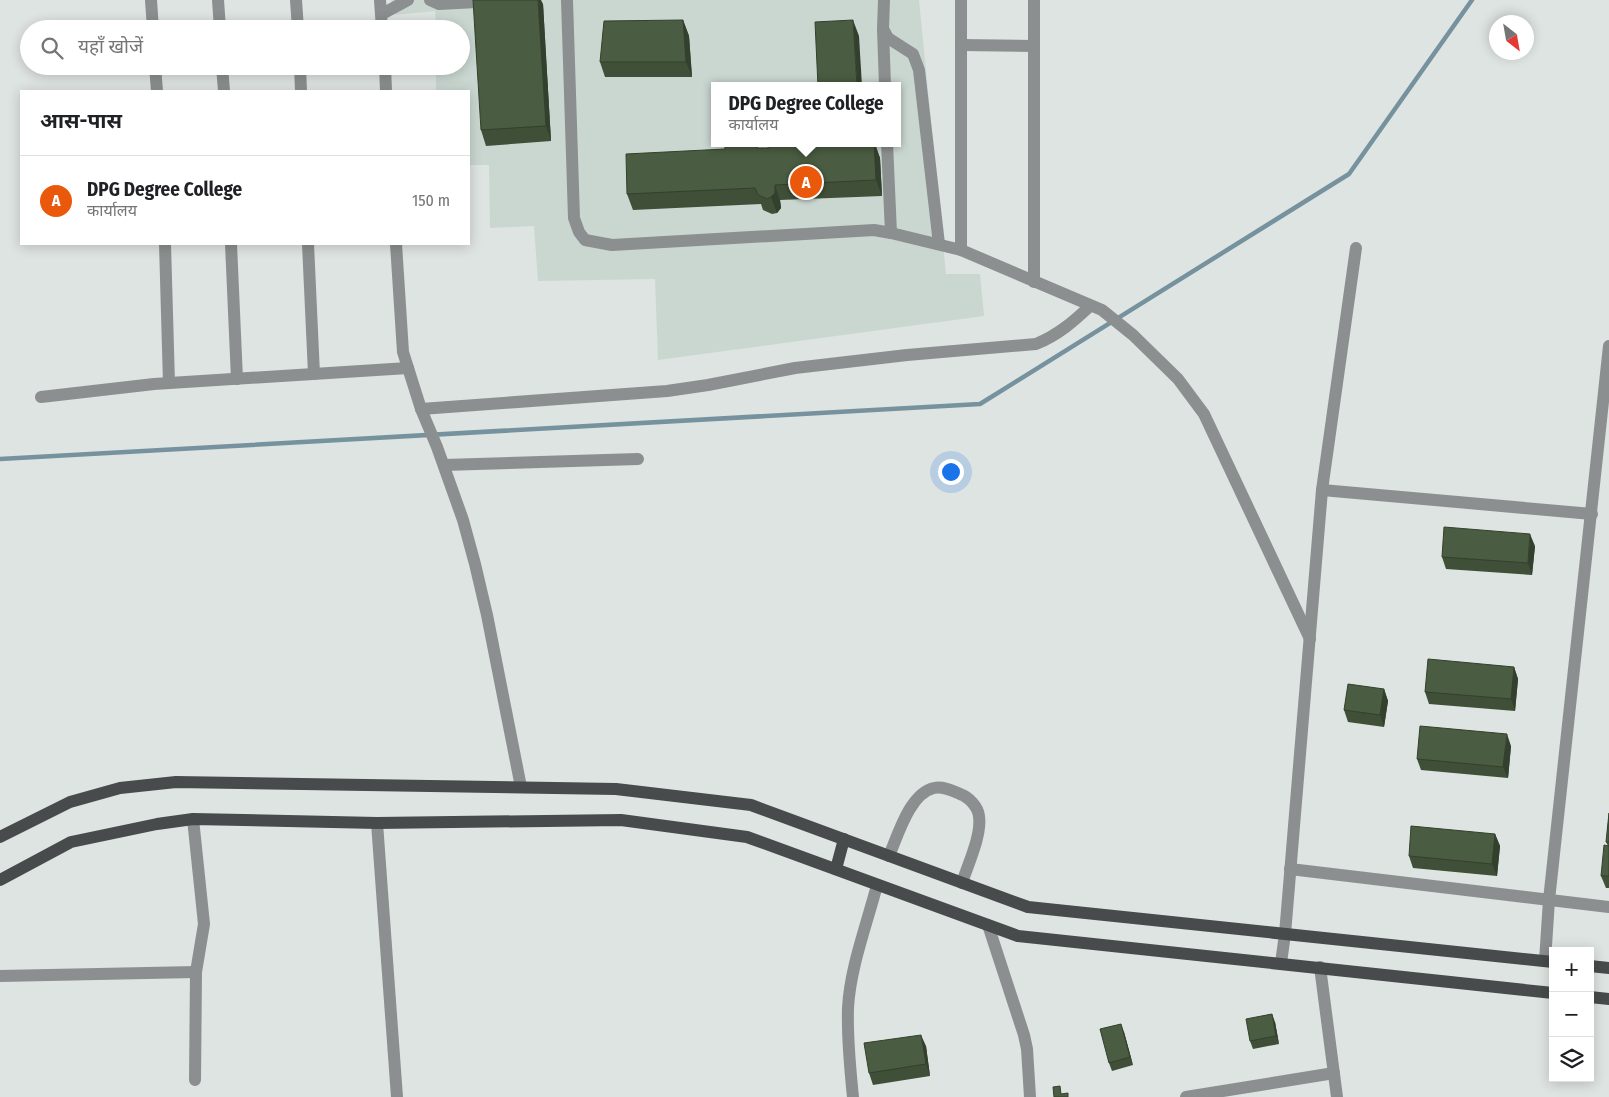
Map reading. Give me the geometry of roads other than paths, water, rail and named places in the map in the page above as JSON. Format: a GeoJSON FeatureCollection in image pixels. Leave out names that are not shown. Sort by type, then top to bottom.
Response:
{"type":"FeatureCollection","features":[{"type":"Feature","properties":{"kind":"main road"},"geometry":{"type":"LineString","coordinates":[[0,837],[70,802],[120,788],[166,783],[616,789],[751,805],[1028,907],[1549,961]]}},
{"type":"Feature","properties":{"kind":"main road"},"geometry":{"type":"LineString","coordinates":[[0,880],[70,842],[157,824],[194,819],[377,823],[621,820],[747,837],[1018,936],[1549,993]]}},
{"type":"Feature","properties":{"kind":"main road"},"geometry":{"type":"LineString","coordinates":[[836,869],[844,839]]}},
{"type":"Feature","properties":{"kind":"main road"},"geometry":{"type":"LineString","coordinates":[[1594,966],[1609,968]]}},
{"type":"Feature","properties":{"kind":"main road"},"geometry":{"type":"LineString","coordinates":[[1594,997],[1609,998]]}},
{"type":"Feature","properties":{"kind":"street"},"geometry":{"type":"LineString","coordinates":[[151,0],[152,20]]}},
{"type":"Feature","properties":{"kind":"street"},"geometry":{"type":"LineString","coordinates":[[218,0],[219,20]]}},
{"type":"Feature","properties":{"kind":"street"},"geometry":{"type":"LineString","coordinates":[[296,0],[297,20]]}},
{"type":"Feature","properties":{"kind":"street"},"geometry":{"type":"LineString","coordinates":[[380,0],[382,20]]}},
{"type":"Feature","properties":{"kind":"street"},"geometry":{"type":"LineString","coordinates":[[382,14],[408,0]]}},
{"type":"Feature","properties":{"kind":"street"},"geometry":{"type":"LineString","coordinates":[[430,0],[439,4],[517,0]]}},
{"type":"Feature","properties":{"kind":"street"},"geometry":{"type":"LineString","coordinates":[[567,0],[574,218],[579,232],[585,240],[612,245],[874,230],[891,232],[950,247],[1096,308],[1133,335],[1178,379],[1204,414],[1310,639]]}},
{"type":"Feature","properties":{"kind":"street"},"geometry":{"type":"LineString","coordinates":[[884,0],[885,82]]}},
{"type":"Feature","properties":{"kind":"street"},"geometry":{"type":"LineString","coordinates":[[950,247],[961,45],[961,0]]}},
{"type":"Feature","properties":{"kind":"street"},"geometry":{"type":"LineString","coordinates":[[1034,0],[1034,282]]}},
{"type":"Feature","properties":{"kind":"street"},"geometry":{"type":"LineString","coordinates":[[883,28],[888,38],[913,54],[919,70],[950,247]]}},
{"type":"Feature","properties":{"kind":"street"},"geometry":{"type":"LineString","coordinates":[[961,45],[1034,46]]}},
{"type":"Feature","properties":{"kind":"street"},"geometry":{"type":"LineString","coordinates":[[156,75],[157,90]]}},
{"type":"Feature","properties":{"kind":"street"},"geometry":{"type":"LineString","coordinates":[[223,75],[224,90]]}},
{"type":"Feature","properties":{"kind":"street"},"geometry":{"type":"LineString","coordinates":[[300,75],[301,90]]}},
{"type":"Feature","properties":{"kind":"street"},"geometry":{"type":"LineString","coordinates":[[385,75],[386,90]]}},
{"type":"Feature","properties":{"kind":"street"},"geometry":{"type":"LineString","coordinates":[[887,147],[891,232]]}},
{"type":"Feature","properties":{"kind":"street"},"geometry":{"type":"LineString","coordinates":[[165,245],[170,383]]}},
{"type":"Feature","properties":{"kind":"street"},"geometry":{"type":"LineString","coordinates":[[231,245],[237,379]]}},
{"type":"Feature","properties":{"kind":"street"},"geometry":{"type":"LineString","coordinates":[[308,245],[314,374]]}},
{"type":"Feature","properties":{"kind":"street"},"geometry":{"type":"LineString","coordinates":[[396,245],[403,352],[420,409],[444,465],[463,520],[475,564],[521,787]]}},
{"type":"Feature","properties":{"kind":"street"},"geometry":{"type":"LineString","coordinates":[[1281,963],[1322,490],[1356,248]]}},
{"type":"Feature","properties":{"kind":"street"},"geometry":{"type":"LineString","coordinates":[[420,409],[667,391],[795,368],[906,355],[1036,344],[1052,337],[1096,308]]}},
{"type":"Feature","properties":{"kind":"street"},"geometry":{"type":"LineString","coordinates":[[1549,947],[1549,900],[1609,346]]}},
{"type":"Feature","properties":{"kind":"street"},"geometry":{"type":"LineString","coordinates":[[41,397],[170,383],[408,368]]}},
{"type":"Feature","properties":{"kind":"street"},"geometry":{"type":"LineString","coordinates":[[444,465],[638,459]]}},
{"type":"Feature","properties":{"kind":"street"},"geometry":{"type":"LineString","coordinates":[[1322,490],[1592,514]]}},
{"type":"Feature","properties":{"kind":"street"},"geometry":{"type":"LineString","coordinates":[[889,856],[909,810],[918,798],[934,788],[946,788],[965,796],[973,803],[979,815],[979,832],[962,883]]}},
{"type":"Feature","properties":{"kind":"street"},"geometry":{"type":"LineString","coordinates":[[194,819],[196,861],[204,915],[196,972],[195,1080]]}},
{"type":"Feature","properties":{"kind":"street"},"geometry":{"type":"LineString","coordinates":[[377,823],[397,1097]]}},
{"type":"Feature","properties":{"kind":"street"},"geometry":{"type":"LineString","coordinates":[[1290,869],[1609,907]]}},
{"type":"Feature","properties":{"kind":"street"},"geometry":{"type":"LineString","coordinates":[[853,1097],[848,1043],[848,1008],[852,981],[877,885]]}},
{"type":"Feature","properties":{"kind":"street"},"geometry":{"type":"LineString","coordinates":[[988,925],[1024,1035],[1027,1049],[1030,1097]]}},
{"type":"Feature","properties":{"kind":"street"},"geometry":{"type":"LineString","coordinates":[[1320,967],[1337,1097]]}},
{"type":"Feature","properties":{"kind":"street"},"geometry":{"type":"LineString","coordinates":[[0,976],[196,972]]}},
{"type":"Feature","properties":{"kind":"street"},"geometry":{"type":"LineString","coordinates":[[1186,1097],[1334,1073]]}},
{"type":"Feature","properties":{"kind":"waterway"},"geometry":{"type":"LineString","coordinates":[[0,459],[980,404],[1349,174],[1472,0]]}},
{"type":"Feature","properties":{"kind":"place","name":"DPG Degree College"},"geometry":{"type":"Point","coordinates":[806,182]}}]}
